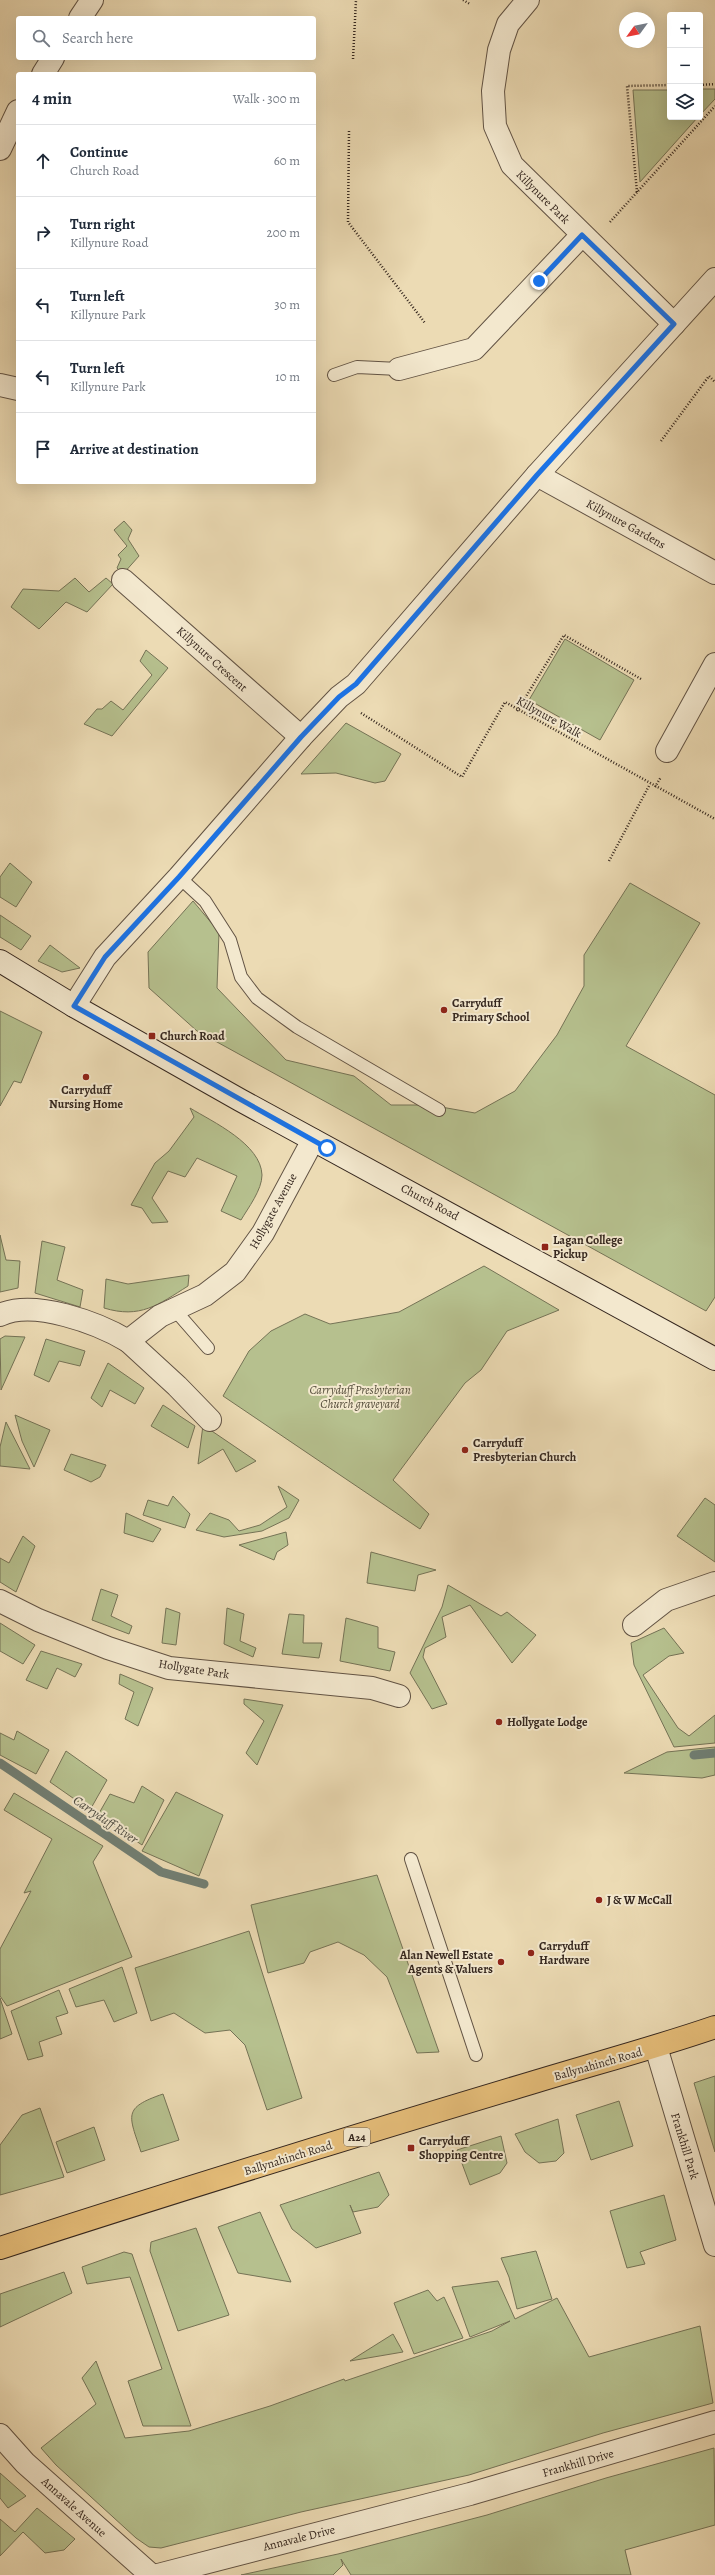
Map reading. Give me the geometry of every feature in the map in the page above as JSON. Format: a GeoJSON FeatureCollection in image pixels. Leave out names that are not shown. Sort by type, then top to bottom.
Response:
{"type":"FeatureCollection","features":[{"type":"Feature","properties":{"kind":"highway","name":"Ballynahinch Road"},"geometry":{"type":"LineString","coordinates":[[0,2248],[530,2083],[656,2047],[715,2027]]}},
{"type":"Feature","properties":{"kind":"street"},"geometry":{"type":"LineString","coordinates":[[81,16],[92,0]]}},
{"type":"Feature","properties":{"kind":"street","name":"Killynure Park"},"geometry":{"type":"LineString","coordinates":[[528,0],[508,24],[499,50],[493,92],[495,126],[512,165],[674,324]]}},
{"type":"Feature","properties":{"kind":"street"},"geometry":{"type":"LineString","coordinates":[[44,72],[52,60]]}},
{"type":"Feature","properties":{"kind":"street"},"geometry":{"type":"LineString","coordinates":[[0,149],[16,116]]}},
{"type":"Feature","properties":{"kind":"street"},"geometry":{"type":"LineString","coordinates":[[399,369],[474,349],[582,235]]}},
{"type":"Feature","properties":{"kind":"street"},"geometry":{"type":"LineString","coordinates":[[74,1006],[105,957],[179,877],[301,737],[339,697],[356,684],[537,475],[715,280]]}},
{"type":"Feature","properties":{"kind":"street"},"geometry":{"type":"LineString","coordinates":[[0,385],[16,389]]}},
{"type":"Feature","properties":{"kind":"street","name":"Killynure Gardens"},"geometry":{"type":"LineString","coordinates":[[537,475],[715,573]]}},
{"type":"Feature","properties":{"kind":"street","name":"Killynure Crescent"},"geometry":{"type":"LineString","coordinates":[[123,580],[301,737]]}},
{"type":"Feature","properties":{"kind":"street"},"geometry":{"type":"LineString","coordinates":[[667,751],[715,664]]}},
{"type":"Feature","properties":{"kind":"street","name":"Church Road"},"geometry":{"type":"LineString","coordinates":[[0,961],[74,1006],[313,1140],[479,1228],[715,1359]]}},
{"type":"Feature","properties":{"kind":"street","name":"Hollygate Avenue"},"geometry":{"type":"LineString","coordinates":[[128,1341],[160,1316],[205,1295],[239,1267],[263,1233],[278,1200],[313,1140]]}},
{"type":"Feature","properties":{"kind":"street"},"geometry":{"type":"LineString","coordinates":[[0,1315],[30,1309],[107,1329],[128,1341],[177,1386],[210,1420]]}},
{"type":"Feature","properties":{"kind":"street"},"geometry":{"type":"LineString","coordinates":[[634,1625],[666,1600],[715,1584]]}},
{"type":"Feature","properties":{"kind":"street","name":"Hollygate Park"},"geometry":{"type":"LineString","coordinates":[[0,1601],[38,1620],[90,1641],[169,1668],[372,1688],[399,1696]]}},
{"type":"Feature","properties":{"kind":"street","name":"Frankhill Park"},"geometry":{"type":"LineString","coordinates":[[656,2047],[715,2245]]}},
{"type":"Feature","properties":{"kind":"street","name":"Frankhill Drive"},"geometry":{"type":"LineString","coordinates":[[440,2502],[715,2422]]}},
{"type":"Feature","properties":{"kind":"street","name":"Annavale Avenue"},"geometry":{"type":"LineString","coordinates":[[0,2435],[25,2463],[151,2575]]}},
{"type":"Feature","properties":{"kind":"street","name":"Annavale Drive"},"geometry":{"type":"LineString","coordinates":[[158,2575],[440,2502]]}},
{"type":"Feature","properties":{"kind":"lane"},"geometry":{"type":"LineString","coordinates":[[334,375],[357,367],[399,369]]}},
{"type":"Feature","properties":{"kind":"lane"},"geometry":{"type":"LineString","coordinates":[[179,877],[204,902],[230,940],[241,977],[257,998],[297,1027],[439,1110]]}},
{"type":"Feature","properties":{"kind":"lane"},"geometry":{"type":"LineString","coordinates":[[174,1309],[208,1348]]}},
{"type":"Feature","properties":{"kind":"lane"},"geometry":{"type":"LineString","coordinates":[[410,1859],[476,2055]]}},
{"type":"Feature","properties":{"kind":"path"},"geometry":{"type":"LineString","coordinates":[[352,59],[356,0]]}},
{"type":"Feature","properties":{"kind":"path"},"geometry":{"type":"LineString","coordinates":[[463,0],[470,4]]}},
{"type":"Feature","properties":{"kind":"path"},"geometry":{"type":"LineString","coordinates":[[703,84],[715,84]]}},
{"type":"Feature","properties":{"kind":"path"},"geometry":{"type":"LineString","coordinates":[[637,193],[627,86],[667,85]]}},
{"type":"Feature","properties":{"kind":"path"},"geometry":{"type":"LineString","coordinates":[[605,227],[715,106]]}},
{"type":"Feature","properties":{"kind":"path"},"geometry":{"type":"LineString","coordinates":[[349,130],[348,222],[425,323]]}},
{"type":"Feature","properties":{"kind":"path"},"geometry":{"type":"LineString","coordinates":[[661,441],[708,376],[715,382]]}},
{"type":"Feature","properties":{"kind":"path"},"geometry":{"type":"LineString","coordinates":[[517,711],[564,636],[641,679]]}},
{"type":"Feature","properties":{"kind":"path","name":"Killynure Walk"},"geometry":{"type":"LineString","coordinates":[[357,710],[462,777],[505,702],[517,711],[715,819]]}},
{"type":"Feature","properties":{"kind":"path"},"geometry":{"type":"LineString","coordinates":[[608,861],[650,784]]}},
{"type":"Feature","properties":{"kind":"green space"},"geometry":{"type":"Polygon","coordinates":[[[703,89],[715,89],[715,99],[703,112],[703,89]]]}},
{"type":"Feature","properties":{"kind":"green space"},"geometry":{"type":"Polygon","coordinates":[[[633,90],[667,90],[667,120],[695,120],[640,182],[633,90]]]}},
{"type":"Feature","properties":{"kind":"green space"},"geometry":{"type":"Polygon","coordinates":[[[124,521],[132,530],[128,539],[139,556],[123,574],[117,568],[121,559],[118,555],[127,546],[114,530],[124,521]]]}},
{"type":"Feature","properties":{"kind":"green space"},"geometry":{"type":"Polygon","coordinates":[[[75,578],[89,592],[106,578],[113,584],[87,612],[66,602],[39,629],[11,607],[23,589],[59,591],[75,578]]]}},
{"type":"Feature","properties":{"kind":"green space"},"geometry":{"type":"Polygon","coordinates":[[[565,639],[634,680],[600,740],[529,700],[565,639]]]}},
{"type":"Feature","properties":{"kind":"green space"},"geometry":{"type":"Polygon","coordinates":[[[146,650],[168,668],[112,736],[84,724],[97,709],[102,709],[111,701],[123,710],[152,675],[140,661],[146,650]]]}},
{"type":"Feature","properties":{"kind":"green space"},"geometry":{"type":"Polygon","coordinates":[[[346,723],[401,754],[385,781],[375,783],[336,773],[301,774],[346,723]]]}},
{"type":"Feature","properties":{"kind":"green space"},"geometry":{"type":"Polygon","coordinates":[[[10,863],[32,882],[16,907],[0,897],[0,877],[10,863]]]}},
{"type":"Feature","properties":{"kind":"green space"},"geometry":{"type":"Polygon","coordinates":[[[630,883],[700,923],[626,1046],[715,1095],[715,1297],[706,1311],[197,1031],[149,988],[148,952],[193,901],[219,932],[217,988],[286,1060],[354,1076],[391,1105],[430,1105],[475,1113],[515,1091],[557,1035],[584,986],[584,955],[630,883]]]}},
{"type":"Feature","properties":{"kind":"green space"},"geometry":{"type":"Polygon","coordinates":[[[0,915],[31,936],[21,950],[0,937],[0,915]]]}},
{"type":"Feature","properties":{"kind":"green space"},"geometry":{"type":"Polygon","coordinates":[[[50,945],[80,968],[62,972],[38,961],[50,945]]]}},
{"type":"Feature","properties":{"kind":"green space"},"geometry":{"type":"Polygon","coordinates":[[[0,1011],[42,1032],[21,1083],[14,1081],[0,1106],[0,1011]]]}},
{"type":"Feature","properties":{"kind":"green space"},"geometry":{"type":"Polygon","coordinates":[[[190,1108],[234,1135],[254,1153],[260,1164],[262,1175],[260,1187],[241,1220],[221,1211],[237,1176],[197,1158],[185,1177],[168,1171],[152,1198],[168,1222],[152,1223],[142,1208],[131,1205],[155,1163],[169,1151],[194,1117],[190,1108]]]}},
{"type":"Feature","properties":{"kind":"green space"},"geometry":{"type":"Polygon","coordinates":[[[0,1235],[6,1260],[20,1261],[18,1288],[0,1292],[0,1235]]]}},
{"type":"Feature","properties":{"kind":"green space"},"geometry":{"type":"Polygon","coordinates":[[[42,1241],[65,1247],[57,1280],[83,1290],[80,1307],[35,1293],[42,1241]]]}},
{"type":"Feature","properties":{"kind":"green space","name":"Carryduff Presbyterian Church graveyard"},"geometry":{"type":"Polygon","coordinates":[[[484,1266],[559,1310],[507,1331],[481,1370],[465,1383],[393,1480],[429,1514],[420,1529],[223,1396],[249,1351],[271,1331],[305,1314],[330,1324],[399,1312],[484,1266]]]}},
{"type":"Feature","properties":{"kind":"green space"},"geometry":{"type":"Polygon","coordinates":[[[189,1275],[188,1286],[158,1304],[148,1308],[128,1312],[104,1308],[106,1279],[128,1284],[189,1275]]]}},
{"type":"Feature","properties":{"kind":"green space"},"geometry":{"type":"Polygon","coordinates":[[[5,1336],[25,1337],[1,1390],[0,1339],[5,1336]]]}},
{"type":"Feature","properties":{"kind":"green space"},"geometry":{"type":"Polygon","coordinates":[[[46,1339],[85,1351],[80,1366],[59,1361],[49,1382],[34,1375],[46,1339]]]}},
{"type":"Feature","properties":{"kind":"green space"},"geometry":{"type":"Polygon","coordinates":[[[108,1363],[144,1388],[135,1404],[110,1390],[102,1407],[91,1398],[108,1363]]]}},
{"type":"Feature","properties":{"kind":"green space"},"geometry":{"type":"Polygon","coordinates":[[[163,1405],[195,1426],[188,1448],[151,1426],[163,1405]]]}},
{"type":"Feature","properties":{"kind":"green space"},"geometry":{"type":"Polygon","coordinates":[[[15,1415],[50,1430],[34,1467],[22,1441],[15,1415]]]}},
{"type":"Feature","properties":{"kind":"green space"},"geometry":{"type":"Polygon","coordinates":[[[6,1422],[30,1469],[0,1466],[0,1447],[6,1422]]]}},
{"type":"Feature","properties":{"kind":"green space"},"geometry":{"type":"Polygon","coordinates":[[[203,1425],[256,1461],[236,1472],[223,1449],[198,1464],[203,1425]]]}},
{"type":"Feature","properties":{"kind":"green space"},"geometry":{"type":"Polygon","coordinates":[[[71,1454],[106,1465],[100,1477],[91,1482],[64,1470],[71,1454]]]}},
{"type":"Feature","properties":{"kind":"green space"},"geometry":{"type":"Polygon","coordinates":[[[278,1486],[299,1500],[289,1518],[262,1531],[224,1537],[196,1530],[210,1513],[229,1520],[239,1531],[260,1525],[287,1507],[278,1486]]]}},
{"type":"Feature","properties":{"kind":"green space"},"geometry":{"type":"Polygon","coordinates":[[[173,1496],[190,1514],[185,1528],[143,1515],[148,1500],[168,1506],[173,1496]]]}},
{"type":"Feature","properties":{"kind":"green space"},"geometry":{"type":"Polygon","coordinates":[[[705,1498],[715,1505],[715,1562],[677,1536],[705,1498]]]}},
{"type":"Feature","properties":{"kind":"green space"},"geometry":{"type":"Polygon","coordinates":[[[126,1513],[161,1529],[153,1542],[124,1533],[126,1513]]]}},
{"type":"Feature","properties":{"kind":"green space"},"geometry":{"type":"Polygon","coordinates":[[[286,1532],[288,1545],[277,1552],[274,1560],[239,1545],[286,1532]]]}},
{"type":"Feature","properties":{"kind":"green space"},"geometry":{"type":"Polygon","coordinates":[[[23,1536],[35,1546],[16,1592],[0,1582],[0,1558],[9,1563],[23,1536]]]}},
{"type":"Feature","properties":{"kind":"green space"},"geometry":{"type":"Polygon","coordinates":[[[371,1552],[436,1570],[418,1575],[415,1591],[367,1583],[371,1552]]]}},
{"type":"Feature","properties":{"kind":"green space"},"geometry":{"type":"Polygon","coordinates":[[[448,1585],[501,1616],[507,1612],[536,1635],[512,1663],[470,1605],[442,1617],[446,1637],[425,1648],[423,1657],[447,1704],[432,1709],[410,1673],[442,1607],[448,1585]]]}},
{"type":"Feature","properties":{"kind":"green space"},"geometry":{"type":"Polygon","coordinates":[[[101,1589],[118,1595],[111,1616],[132,1626],[129,1634],[92,1620],[101,1589]]]}},
{"type":"Feature","properties":{"kind":"green space"},"geometry":{"type":"Polygon","coordinates":[[[166,1608],[180,1613],[176,1645],[162,1643],[166,1608]]]}},
{"type":"Feature","properties":{"kind":"green space"},"geometry":{"type":"Polygon","coordinates":[[[227,1608],[244,1614],[240,1641],[256,1648],[253,1657],[224,1644],[227,1608]]]}},
{"type":"Feature","properties":{"kind":"green space"},"geometry":{"type":"Polygon","coordinates":[[[289,1614],[304,1615],[303,1643],[322,1643],[319,1658],[282,1654],[289,1614]]]}},
{"type":"Feature","properties":{"kind":"green space"},"geometry":{"type":"Polygon","coordinates":[[[346,1618],[378,1627],[378,1648],[395,1652],[390,1671],[340,1661],[346,1618]]]}},
{"type":"Feature","properties":{"kind":"green space"},"geometry":{"type":"Polygon","coordinates":[[[0,1623],[35,1645],[23,1664],[0,1651],[0,1623]]]}},
{"type":"Feature","properties":{"kind":"green space"},"geometry":{"type":"Polygon","coordinates":[[[664,1628],[684,1653],[669,1656],[643,1675],[678,1728],[689,1736],[715,1715],[715,1743],[674,1747],[634,1665],[631,1643],[664,1628]]]}},
{"type":"Feature","properties":{"kind":"green space"},"geometry":{"type":"Polygon","coordinates":[[[41,1651],[82,1664],[75,1677],[57,1668],[47,1689],[26,1680],[41,1651]]]}},
{"type":"Feature","properties":{"kind":"green space"},"geometry":{"type":"Polygon","coordinates":[[[120,1674],[153,1688],[138,1726],[125,1719],[134,1692],[119,1684],[120,1674]]]}},
{"type":"Feature","properties":{"kind":"green space"},"geometry":{"type":"Polygon","coordinates":[[[244,1699],[283,1705],[257,1765],[246,1753],[264,1721],[244,1704],[244,1699]]]}},
{"type":"Feature","properties":{"kind":"green space"},"geometry":{"type":"Polygon","coordinates":[[[17,1731],[49,1750],[36,1774],[0,1755],[0,1733],[14,1740],[17,1731]]]}},
{"type":"Feature","properties":{"kind":"green space"},"geometry":{"type":"Polygon","coordinates":[[[715,1747],[715,1775],[702,1778],[624,1773],[667,1752],[715,1747]]]}},
{"type":"Feature","properties":{"kind":"green space"},"geometry":{"type":"Polygon","coordinates":[[[66,1751],[107,1780],[90,1810],[50,1782],[66,1751]]]}},
{"type":"Feature","properties":{"kind":"green space"},"geometry":{"type":"Polygon","coordinates":[[[142,1786],[164,1800],[142,1845],[98,1815],[110,1794],[134,1803],[142,1786]]]}},
{"type":"Feature","properties":{"kind":"green space"},"geometry":{"type":"Polygon","coordinates":[[[176,1792],[223,1815],[199,1876],[142,1851],[176,1792]]]}},
{"type":"Feature","properties":{"kind":"green space"},"geometry":{"type":"Polygon","coordinates":[[[14,1793],[103,1846],[93,1862],[132,1957],[7,2006],[0,1996],[0,1949],[31,1891],[24,1893],[52,1839],[4,1810],[14,1793]]]}},
{"type":"Feature","properties":{"kind":"green space"},"geometry":{"type":"Polygon","coordinates":[[[377,1875],[439,2052],[417,2053],[387,1977],[364,1955],[338,1942],[310,1952],[304,1963],[268,1973],[251,1905],[377,1875]]]}},
{"type":"Feature","properties":{"kind":"green space"},"geometry":{"type":"Polygon","coordinates":[[[249,1931],[302,2098],[267,2110],[245,2045],[230,2030],[205,2033],[174,2013],[151,2021],[135,1968],[249,1931]]]}},
{"type":"Feature","properties":{"kind":"green space"},"geometry":{"type":"Polygon","coordinates":[[[122,1967],[137,2013],[114,2022],[104,2000],[76,2007],[69,1989],[122,1967]]]}},
{"type":"Feature","properties":{"kind":"green space"},"geometry":{"type":"Polygon","coordinates":[[[59,1990],[68,2013],[56,2017],[62,2034],[39,2042],[43,2056],[28,2060],[11,2011],[59,1990]]]}},
{"type":"Feature","properties":{"kind":"green space"},"geometry":{"type":"Polygon","coordinates":[[[0,1998],[12,2034],[0,2039],[0,1998]]]}},
{"type":"Feature","properties":{"kind":"green space"},"geometry":{"type":"Polygon","coordinates":[[[715,2076],[715,2152],[694,2083],[715,2076]]]}},
{"type":"Feature","properties":{"kind":"green space"},"geometry":{"type":"Polygon","coordinates":[[[163,2094],[179,2140],[141,2152],[132,2121],[132,2114],[141,2104],[163,2094]]]}},
{"type":"Feature","properties":{"kind":"green space"},"geometry":{"type":"Polygon","coordinates":[[[619,2101],[633,2146],[591,2160],[576,2115],[619,2101]]]}},
{"type":"Feature","properties":{"kind":"green space"},"geometry":{"type":"Polygon","coordinates":[[[40,2108],[64,2177],[0,2195],[0,2145],[22,2115],[40,2108]]]}},
{"type":"Feature","properties":{"kind":"green space"},"geometry":{"type":"Polygon","coordinates":[[[558,2119],[564,2153],[556,2161],[539,2163],[525,2152],[515,2134],[558,2119]]]}},
{"type":"Feature","properties":{"kind":"green space"},"geometry":{"type":"Polygon","coordinates":[[[94,2127],[105,2160],[67,2173],[56,2142],[94,2127]]]}},
{"type":"Feature","properties":{"kind":"green space"},"geometry":{"type":"Polygon","coordinates":[[[501,2136],[507,2163],[500,2173],[470,2185],[457,2150],[501,2136]]]}},
{"type":"Feature","properties":{"kind":"green space"},"geometry":{"type":"Polygon","coordinates":[[[379,2172],[389,2195],[378,2207],[353,2212],[350,2205],[361,2233],[316,2248],[292,2229],[280,2205],[379,2172]]]}},
{"type":"Feature","properties":{"kind":"green space"},"geometry":{"type":"Polygon","coordinates":[[[664,2195],[676,2240],[640,2252],[645,2264],[627,2268],[610,2211],[664,2195]]]}},
{"type":"Feature","properties":{"kind":"green space"},"geometry":{"type":"Polygon","coordinates":[[[260,2212],[291,2282],[238,2273],[218,2227],[260,2212]]]}},
{"type":"Feature","properties":{"kind":"green space"},"geometry":{"type":"Polygon","coordinates":[[[196,2228],[229,2315],[178,2331],[150,2251],[151,2242],[196,2228]]]}},
{"type":"Feature","properties":{"kind":"green space"},"geometry":{"type":"Polygon","coordinates":[[[536,2251],[552,2299],[517,2309],[509,2277],[501,2258],[536,2251]]]}},
{"type":"Feature","properties":{"kind":"green space"},"geometry":{"type":"Polygon","coordinates":[[[124,2252],[132,2254],[191,2426],[143,2426],[128,2381],[162,2369],[130,2277],[87,2284],[82,2267],[124,2252]]]}},
{"type":"Feature","properties":{"kind":"green space"},"geometry":{"type":"Polygon","coordinates":[[[64,2272],[72,2293],[0,2327],[0,2294],[64,2272]]]}},
{"type":"Feature","properties":{"kind":"green space"},"geometry":{"type":"Polygon","coordinates":[[[498,2281],[515,2319],[557,2298],[589,2357],[700,2326],[713,2403],[603,2433],[469,2475],[301,2512],[161,2548],[149,2547],[136,2538],[56,2465],[41,2448],[96,2404],[82,2378],[96,2361],[125,2438],[189,2431],[270,2406],[344,2379],[345,2381],[492,2331],[510,2321],[470,2337],[452,2287],[498,2281]]]}},
{"type":"Feature","properties":{"kind":"green space"},"geometry":{"type":"Polygon","coordinates":[[[428,2290],[437,2301],[444,2297],[463,2338],[414,2354],[394,2303],[428,2290]]]}},
{"type":"Feature","properties":{"kind":"green space"},"geometry":{"type":"Polygon","coordinates":[[[393,2334],[403,2352],[350,2361],[393,2334]]]}},
{"type":"Feature","properties":{"kind":"green space"},"geometry":{"type":"Polygon","coordinates":[[[714,2448],[715,2525],[625,2550],[631,2575],[351,2575],[341,2559],[343,2565],[333,2575],[241,2575],[338,2554],[487,2515],[606,2478],[714,2448]]]}},
{"type":"Feature","properties":{"kind":"green space"},"geometry":{"type":"Polygon","coordinates":[[[0,2473],[26,2496],[8,2508],[0,2498],[0,2473]]]}},
{"type":"Feature","properties":{"kind":"green space"},"geometry":{"type":"Polygon","coordinates":[[[37,2508],[75,2539],[64,2550],[45,2553],[23,2532],[0,2556],[0,2519],[15,2532],[37,2508]]]}},
{"type":"Feature","properties":{"kind":"waterway","name":"Carryduff River"},"geometry":{"type":"LineString","coordinates":[[694,1755],[715,1753]]}},
{"type":"Feature","properties":{"kind":"waterway","name":"Carryduff River"},"geometry":{"type":"LineString","coordinates":[[0,1763],[161,1872],[204,1884]]}},
{"type":"Feature","properties":{"kind":"place","name":"Carryduff Primary School"},"geometry":{"type":"Point","coordinates":[444,1010]}},
{"type":"Feature","properties":{"kind":"place","name":"Church Road"},"geometry":{"type":"Point","coordinates":[152,1036]}},
{"type":"Feature","properties":{"kind":"place","name":"Carryduff Nursing Home"},"geometry":{"type":"Point","coordinates":[86,1077]}},
{"type":"Feature","properties":{"kind":"place","name":"Lagan College Pickup"},"geometry":{"type":"Point","coordinates":[545,1247]}},
{"type":"Feature","properties":{"kind":"place","name":"Carryduff Presbyterian Church"},"geometry":{"type":"Point","coordinates":[465,1450]}},
{"type":"Feature","properties":{"kind":"place","name":"Hollygate Lodge"},"geometry":{"type":"Point","coordinates":[499,1722]}},
{"type":"Feature","properties":{"kind":"place","name":"J & W McCall"},"geometry":{"type":"Point","coordinates":[599,1900]}},
{"type":"Feature","properties":{"kind":"place","name":"Carryduff Hardware"},"geometry":{"type":"Point","coordinates":[531,1953]}},
{"type":"Feature","properties":{"kind":"place","name":"Alan Newell Estate Agents & Valuers"},"geometry":{"type":"Point","coordinates":[501,1962]}},
{"type":"Feature","properties":{"kind":"place","name":"Carryduff Shopping Centre"},"geometry":{"type":"Point","coordinates":[411,2148]}},
{"type":"Feature","properties":{"kind":"route"},"geometry":{"type":"LineString","coordinates":[[327,1148],[74,1006],[86,990],[105,957],[179,877],[301,737],[339,697],[356,684],[537,475],[674,324],[582,235],[539,281]]}}]}
